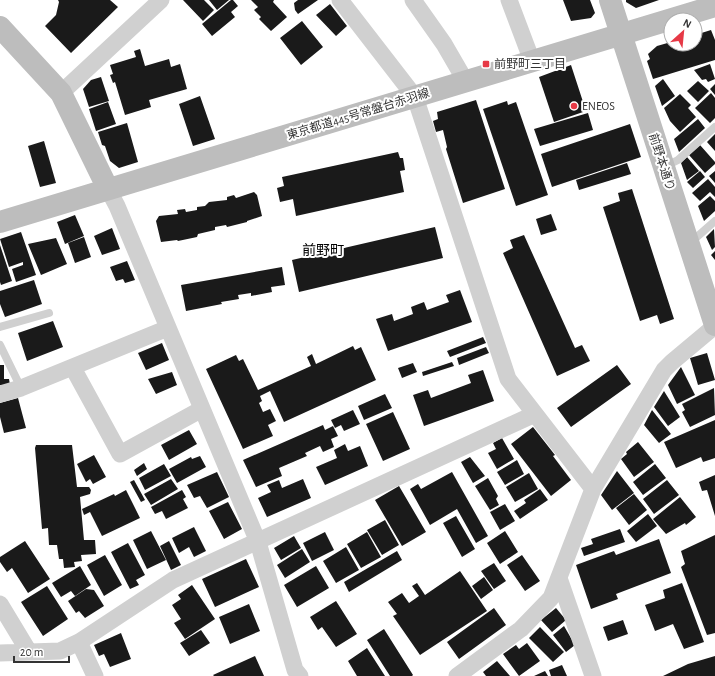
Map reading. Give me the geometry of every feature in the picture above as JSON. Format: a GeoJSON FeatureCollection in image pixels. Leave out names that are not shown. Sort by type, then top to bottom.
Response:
{"type":"FeatureCollection","features":[{"type":"Feature","properties":{"kind":"main road","name":"前野本通り"},"geometry":{"type":"LineString","coordinates":[[610,0],[715,325]]}},
{"type":"Feature","properties":{"kind":"main road","name":"東京都道445号常盤台赤羽線"},"geometry":{"type":"LineString","coordinates":[[0,222],[715,6]]}},
{"type":"Feature","properties":{"kind":"main road"},"geometry":{"type":"LineString","coordinates":[[0,27],[61,93],[108,189]]}},
{"type":"Feature","properties":{"kind":"street"},"geometry":{"type":"LineString","coordinates":[[61,93],[161,0]]}},
{"type":"Feature","properties":{"kind":"street"},"geometry":{"type":"LineString","coordinates":[[340,0],[415,97],[508,379],[593,489]]}},
{"type":"Feature","properties":{"kind":"street"},"geometry":{"type":"LineString","coordinates":[[413,0],[444,44],[466,82]]}},
{"type":"Feature","properties":{"kind":"street"},"geometry":{"type":"LineString","coordinates":[[509,0],[532,61]]}},
{"type":"Feature","properties":{"kind":"street"},"geometry":{"type":"LineString","coordinates":[[108,189],[258,542],[294,670],[300,676]]}},
{"type":"Feature","properties":{"kind":"street"},"geometry":{"type":"LineString","coordinates":[[457,676],[522,629],[551,598],[593,489],[664,370],[715,325]]}},
{"type":"Feature","properties":{"kind":"street"},"geometry":{"type":"LineString","coordinates":[[0,394],[21,388],[73,368],[168,328]]}},
{"type":"Feature","properties":{"kind":"street"},"geometry":{"type":"LineString","coordinates":[[73,368],[120,454],[202,409]]}},
{"type":"Feature","properties":{"kind":"street"},"geometry":{"type":"LineString","coordinates":[[0,653],[60,651],[79,642],[173,580],[535,414]]}},
{"type":"Feature","properties":{"kind":"street"},"geometry":{"type":"LineString","coordinates":[[559,578],[593,676]]}},
{"type":"Feature","properties":{"kind":"street"},"geometry":{"type":"LineString","coordinates":[[0,604],[29,652]]}},
{"type":"Feature","properties":{"kind":"street"},"geometry":{"type":"LineString","coordinates":[[79,642],[95,676]]}},
{"type":"Feature","properties":{"kind":"lane"},"geometry":{"type":"LineString","coordinates":[[664,167],[678,160],[715,127]]}},
{"type":"Feature","properties":{"kind":"lane"},"geometry":{"type":"LineString","coordinates":[[688,244],[715,221]]}},
{"type":"Feature","properties":{"kind":"lane"},"geometry":{"type":"LineString","coordinates":[[0,327],[48,313]]}},
{"type":"Feature","properties":{"kind":"lane"},"geometry":{"type":"LineString","coordinates":[[0,345],[21,388]]}},
{"type":"Feature","properties":{"kind":"building"},"geometry":{"type":"Polygon","coordinates":[[[58,0],[110,0],[118,7],[71,53],[45,26],[56,15],[59,2],[58,0]]]}},
{"type":"Feature","properties":{"kind":"building"},"geometry":{"type":"Polygon","coordinates":[[[183,0],[204,0],[214,10],[203,21],[183,0]]]}},
{"type":"Feature","properties":{"kind":"building"},"geometry":{"type":"Polygon","coordinates":[[[209,0],[229,0],[217,10],[209,0]]]}},
{"type":"Feature","properties":{"kind":"building"},"geometry":{"type":"Polygon","coordinates":[[[231,0],[233,0],[238,6],[231,12],[235,17],[212,36],[202,24],[231,0]]]}},
{"type":"Feature","properties":{"kind":"building"},"geometry":{"type":"Polygon","coordinates":[[[251,0],[274,0],[273,2],[287,17],[271,31],[259,19],[261,17],[254,10],[258,7],[251,0]]]}},
{"type":"Feature","properties":{"kind":"building"},"geometry":{"type":"Polygon","coordinates":[[[298,0],[318,0],[298,14],[295,10],[294,3],[298,0]]]}},
{"type":"Feature","properties":{"kind":"building"},"geometry":{"type":"Polygon","coordinates":[[[563,0],[590,0],[595,13],[591,18],[571,21],[563,0]]]}},
{"type":"Feature","properties":{"kind":"building"},"geometry":{"type":"Polygon","coordinates":[[[626,0],[659,0],[636,8],[626,2],[626,0]]]}},
{"type":"Feature","properties":{"kind":"building"},"geometry":{"type":"Polygon","coordinates":[[[330,4],[347,26],[336,36],[316,15],[330,4]]]}},
{"type":"Feature","properties":{"kind":"building"},"geometry":{"type":"Polygon","coordinates":[[[302,21],[323,47],[301,65],[280,38],[302,21]]]}},
{"type":"Feature","properties":{"kind":"building"},"geometry":{"type":"Polygon","coordinates":[[[711,30],[715,40],[715,60],[653,79],[647,61],[650,59],[648,54],[657,46],[663,44],[663,52],[703,52],[703,32],[711,30]]]}},
{"type":"Feature","properties":{"kind":"building"},"geometry":{"type":"Polygon","coordinates":[[[140,49],[145,66],[169,59],[171,67],[180,64],[187,89],[149,100],[151,107],[125,115],[115,82],[113,83],[110,75],[113,74],[110,65],[136,57],[134,51],[140,49]]]}},
{"type":"Feature","properties":{"kind":"building"},"geometry":{"type":"Polygon","coordinates":[[[710,64],[715,79],[708,82],[706,79],[702,80],[694,70],[710,64]]]}},
{"type":"Feature","properties":{"kind":"building"},"geometry":{"type":"Polygon","coordinates":[[[571,65],[586,111],[554,122],[539,77],[571,65]]]}},
{"type":"Feature","properties":{"kind":"building"},"geometry":{"type":"Polygon","coordinates":[[[101,77],[109,101],[89,107],[83,89],[91,80],[101,77]]]}},
{"type":"Feature","properties":{"kind":"building"},"geometry":{"type":"Polygon","coordinates":[[[663,79],[675,96],[662,106],[655,86],[663,79]]]}},
{"type":"Feature","properties":{"kind":"building"},"geometry":{"type":"Polygon","coordinates":[[[698,81],[709,91],[698,102],[687,91],[698,81]]]}},
{"type":"Feature","properties":{"kind":"building"},"geometry":{"type":"Polygon","coordinates":[[[715,84],[715,95],[710,89],[715,84]]]}},
{"type":"Feature","properties":{"kind":"building"},"geometry":{"type":"Polygon","coordinates":[[[711,93],[715,98],[715,118],[710,123],[695,108],[711,93]]]}},
{"type":"Feature","properties":{"kind":"building"},"geometry":{"type":"Polygon","coordinates":[[[680,94],[691,105],[688,108],[696,117],[680,132],[670,121],[664,108],[680,94]]]}},
{"type":"Feature","properties":{"kind":"building"},"geometry":{"type":"Polygon","coordinates":[[[200,96],[215,139],[193,146],[179,104],[200,96]]]}},
{"type":"Feature","properties":{"kind":"building"},"geometry":{"type":"Polygon","coordinates":[[[476,100],[505,189],[463,203],[446,149],[447,147],[443,130],[436,132],[433,121],[438,119],[437,112],[476,100]]]}},
{"type":"Feature","properties":{"kind":"building"},"geometry":{"type":"Polygon","coordinates":[[[507,101],[508,105],[516,102],[548,195],[516,206],[483,109],[507,101]]]}},
{"type":"Feature","properties":{"kind":"building"},"geometry":{"type":"Polygon","coordinates":[[[108,102],[116,124],[96,131],[89,109],[108,102]]]}},
{"type":"Feature","properties":{"kind":"building"},"geometry":{"type":"Polygon","coordinates":[[[588,113],[593,130],[540,146],[534,129],[588,113]]]}},
{"type":"Feature","properties":{"kind":"building"},"geometry":{"type":"Polygon","coordinates":[[[698,119],[705,128],[679,152],[674,139],[698,119]]]}},
{"type":"Feature","properties":{"kind":"building"},"geometry":{"type":"Polygon","coordinates":[[[127,123],[138,162],[119,168],[110,161],[105,146],[102,145],[98,132],[127,123]]]}},
{"type":"Feature","properties":{"kind":"building"},"geometry":{"type":"Polygon","coordinates":[[[630,124],[641,157],[552,187],[541,154],[630,124]]]}},
{"type":"Feature","properties":{"kind":"building"},"geometry":{"type":"Polygon","coordinates":[[[715,134],[715,151],[707,142],[715,134]]]}},
{"type":"Feature","properties":{"kind":"building"},"geometry":{"type":"Polygon","coordinates":[[[44,141],[56,183],[40,187],[28,146],[44,141]]]}},
{"type":"Feature","properties":{"kind":"building"},"geometry":{"type":"Polygon","coordinates":[[[700,145],[715,162],[715,164],[705,173],[689,155],[700,145]]]}},
{"type":"Feature","properties":{"kind":"building"},"geometry":{"type":"Polygon","coordinates":[[[398,152],[400,158],[403,158],[405,170],[400,171],[404,192],[296,216],[293,199],[280,202],[277,188],[284,186],[282,177],[398,152]]]}},
{"type":"Feature","properties":{"kind":"building"},"geometry":{"type":"Polygon","coordinates":[[[687,157],[699,171],[687,180],[681,163],[687,157]]]}},
{"type":"Feature","properties":{"kind":"building"},"geometry":{"type":"Polygon","coordinates":[[[627,163],[631,174],[579,190],[576,180],[627,163]]]}},
{"type":"Feature","properties":{"kind":"building"},"geometry":{"type":"Polygon","coordinates":[[[700,171],[705,177],[693,188],[687,182],[700,171]]]}},
{"type":"Feature","properties":{"kind":"building"},"geometry":{"type":"Polygon","coordinates":[[[715,171],[715,183],[709,176],[715,171]]]}},
{"type":"Feature","properties":{"kind":"building"},"geometry":{"type":"Polygon","coordinates":[[[708,179],[715,187],[715,197],[710,192],[700,201],[692,193],[708,179]]]}},
{"type":"Feature","properties":{"kind":"building"},"geometry":{"type":"Polygon","coordinates":[[[632,189],[674,319],[660,324],[657,315],[640,321],[603,207],[620,201],[618,193],[632,189]]]}},
{"type":"Feature","properties":{"kind":"building"},"geometry":{"type":"Polygon","coordinates":[[[254,192],[257,195],[262,216],[247,222],[227,227],[226,225],[215,227],[215,230],[198,234],[197,237],[178,241],[161,242],[156,221],[159,216],[178,214],[177,210],[185,209],[186,212],[197,210],[197,207],[205,206],[209,202],[227,200],[227,197],[234,195],[236,198],[254,192]]]}},
{"type":"Feature","properties":{"kind":"building"},"geometry":{"type":"Polygon","coordinates":[[[710,196],[715,201],[715,211],[704,221],[698,206],[710,196]]]}},
{"type":"Feature","properties":{"kind":"building"},"geometry":{"type":"Polygon","coordinates":[[[551,214],[557,230],[541,235],[536,219],[551,214]]]}},
{"type":"Feature","properties":{"kind":"building"},"geometry":{"type":"Polygon","coordinates":[[[75,215],[84,236],[65,244],[57,222],[75,215]]]}},
{"type":"Feature","properties":{"kind":"building"},"geometry":{"type":"Polygon","coordinates":[[[435,227],[443,258],[299,292],[292,260],[435,227]]]}},
{"type":"Feature","properties":{"kind":"building"},"geometry":{"type":"Polygon","coordinates":[[[112,228],[120,249],[102,255],[94,236],[112,228]]]}},
{"type":"Feature","properties":{"kind":"building"},"geometry":{"type":"Polygon","coordinates":[[[714,229],[715,247],[712,250],[706,237],[714,229]]]}},
{"type":"Feature","properties":{"kind":"building"},"geometry":{"type":"Polygon","coordinates":[[[21,232],[36,275],[16,282],[12,269],[23,265],[23,262],[9,267],[0,239],[21,232]]]}},
{"type":"Feature","properties":{"kind":"building"},"geometry":{"type":"Polygon","coordinates":[[[524,235],[575,348],[582,345],[590,361],[557,376],[503,253],[513,248],[510,240],[524,235]]]}},
{"type":"Feature","properties":{"kind":"building"},"geometry":{"type":"Polygon","coordinates":[[[84,237],[91,257],[75,263],[68,243],[84,237]]]}},
{"type":"Feature","properties":{"kind":"building"},"geometry":{"type":"Polygon","coordinates":[[[56,238],[67,264],[41,275],[28,244],[56,238]]]}},
{"type":"Feature","properties":{"kind":"building"},"geometry":{"type":"Polygon","coordinates":[[[0,245],[12,281],[1,285],[0,282],[0,245]]]}},
{"type":"Feature","properties":{"kind":"building"},"geometry":{"type":"Polygon","coordinates":[[[715,251],[715,260],[711,255],[715,251]]]}},
{"type":"Feature","properties":{"kind":"building"},"geometry":{"type":"Polygon","coordinates":[[[127,261],[135,280],[125,283],[123,279],[116,281],[110,267],[127,261]]]}},
{"type":"Feature","properties":{"kind":"building"},"geometry":{"type":"Polygon","coordinates":[[[282,267],[285,285],[271,287],[272,292],[251,296],[251,293],[238,295],[239,299],[186,311],[181,285],[282,267]]]}},
{"type":"Feature","properties":{"kind":"building"},"geometry":{"type":"Polygon","coordinates":[[[34,280],[42,304],[5,317],[0,304],[0,291],[34,280]]]}},
{"type":"Feature","properties":{"kind":"building"},"geometry":{"type":"Polygon","coordinates":[[[460,290],[472,322],[388,351],[376,319],[392,314],[394,321],[413,314],[411,307],[424,302],[427,310],[449,302],[446,295],[460,290]]]}},
{"type":"Feature","properties":{"kind":"building"},"geometry":{"type":"Polygon","coordinates":[[[53,321],[63,347],[27,361],[18,333],[53,321]]]}},
{"type":"Feature","properties":{"kind":"building"},"geometry":{"type":"Polygon","coordinates":[[[483,337],[486,343],[450,357],[447,351],[483,337]]]}},
{"type":"Feature","properties":{"kind":"building"},"geometry":{"type":"Polygon","coordinates":[[[162,343],[169,360],[146,370],[138,353],[162,343]]]}},
{"type":"Feature","properties":{"kind":"building"},"geometry":{"type":"Polygon","coordinates":[[[353,346],[355,350],[361,347],[376,380],[284,422],[270,391],[260,396],[262,401],[259,403],[263,412],[270,409],[276,421],[268,425],[273,436],[243,449],[206,369],[236,355],[239,361],[243,359],[258,390],[311,366],[307,357],[312,354],[316,364],[353,346]]]}},
{"type":"Feature","properties":{"kind":"building"},"geometry":{"type":"Polygon","coordinates":[[[486,347],[489,353],[459,365],[457,358],[486,347]]]}},
{"type":"Feature","properties":{"kind":"building"},"geometry":{"type":"Polygon","coordinates":[[[707,353],[715,380],[698,385],[690,358],[707,353]]]}},
{"type":"Feature","properties":{"kind":"building"},"geometry":{"type":"Polygon","coordinates":[[[452,362],[454,366],[423,376],[422,372],[452,362]]]}},
{"type":"Feature","properties":{"kind":"building"},"geometry":{"type":"Polygon","coordinates":[[[413,363],[417,372],[402,378],[398,368],[413,363]]]}},
{"type":"Feature","properties":{"kind":"building"},"geometry":{"type":"Polygon","coordinates":[[[0,365],[4,365],[4,379],[9,379],[10,385],[0,385],[0,365]]]}},
{"type":"Feature","properties":{"kind":"building"},"geometry":{"type":"Polygon","coordinates":[[[617,365],[631,384],[571,427],[557,408],[617,365]]]}},
{"type":"Feature","properties":{"kind":"building"},"geometry":{"type":"Polygon","coordinates":[[[681,367],[695,395],[677,404],[668,385],[681,367]]]}},
{"type":"Feature","properties":{"kind":"building"},"geometry":{"type":"Polygon","coordinates":[[[483,370],[494,401],[424,426],[413,395],[428,390],[431,398],[471,383],[468,375],[483,370]]]}},
{"type":"Feature","properties":{"kind":"building"},"geometry":{"type":"Polygon","coordinates":[[[172,372],[177,385],[156,394],[148,379],[172,372]]]}},
{"type":"Feature","properties":{"kind":"building"},"geometry":{"type":"Polygon","coordinates":[[[714,388],[715,415],[690,427],[682,412],[685,410],[682,404],[714,388]]]}},
{"type":"Feature","properties":{"kind":"building"},"geometry":{"type":"Polygon","coordinates":[[[664,391],[680,417],[668,426],[654,407],[664,391]]]}},
{"type":"Feature","properties":{"kind":"building"},"geometry":{"type":"Polygon","coordinates":[[[385,394],[392,408],[364,420],[358,406],[385,394]]]}},
{"type":"Feature","properties":{"kind":"building"},"geometry":{"type":"Polygon","coordinates":[[[18,398],[26,428],[4,433],[0,417],[0,403],[18,398]]]}},
{"type":"Feature","properties":{"kind":"building"},"geometry":{"type":"Polygon","coordinates":[[[353,410],[360,424],[344,431],[341,425],[335,428],[331,420],[353,410]]]}},
{"type":"Feature","properties":{"kind":"building"},"geometry":{"type":"Polygon","coordinates":[[[652,410],[671,434],[659,443],[644,425],[652,410]]]}},
{"type":"Feature","properties":{"kind":"building"},"geometry":{"type":"Polygon","coordinates":[[[393,412],[410,449],[383,461],[366,424],[393,412]]]}},
{"type":"Feature","properties":{"kind":"building"},"geometry":{"type":"Polygon","coordinates":[[[715,420],[715,458],[703,462],[701,457],[676,468],[664,442],[715,420]]]}},
{"type":"Feature","properties":{"kind":"building"},"geometry":{"type":"Polygon","coordinates":[[[323,425],[325,430],[333,426],[338,436],[331,439],[334,447],[323,452],[320,446],[305,453],[307,456],[279,468],[282,476],[256,487],[243,460],[323,425]]]}},
{"type":"Feature","properties":{"kind":"building"},"geometry":{"type":"Polygon","coordinates":[[[533,427],[555,455],[553,456],[571,480],[551,496],[511,444],[533,427]]]}},
{"type":"Feature","properties":{"kind":"building"},"geometry":{"type":"Polygon","coordinates":[[[189,430],[197,444],[169,460],[161,445],[189,430]]]}},
{"type":"Feature","properties":{"kind":"building"},"geometry":{"type":"Polygon","coordinates":[[[502,438],[514,459],[497,469],[488,453],[496,449],[493,443],[502,438]]]}},
{"type":"Feature","properties":{"kind":"building"},"geometry":{"type":"Polygon","coordinates":[[[638,442],[654,462],[634,477],[621,459],[627,454],[626,452],[638,442]]]}},
{"type":"Feature","properties":{"kind":"building"},"geometry":{"type":"Polygon","coordinates":[[[345,444],[348,451],[360,446],[368,466],[325,485],[316,467],[337,458],[334,450],[345,444]]]}},
{"type":"Feature","properties":{"kind":"building"},"geometry":{"type":"Polygon","coordinates":[[[36,445],[72,445],[77,487],[89,487],[91,490],[90,494],[80,497],[84,540],[95,540],[96,554],[81,555],[82,561],[74,562],[75,567],[64,568],[63,559],[59,559],[57,545],[49,545],[48,528],[42,529],[35,448],[36,445]]]}},
{"type":"Feature","properties":{"kind":"building"},"geometry":{"type":"Polygon","coordinates":[[[94,455],[106,477],[93,484],[90,479],[86,482],[77,464],[94,455]]]}},
{"type":"Feature","properties":{"kind":"building"},"geometry":{"type":"Polygon","coordinates":[[[200,456],[206,467],[177,483],[169,469],[191,457],[192,459],[200,456]]]}},
{"type":"Feature","properties":{"kind":"building"},"geometry":{"type":"Polygon","coordinates":[[[470,457],[485,476],[473,483],[461,462],[470,457]]]}},
{"type":"Feature","properties":{"kind":"building"},"geometry":{"type":"Polygon","coordinates":[[[517,460],[524,474],[505,485],[497,472],[517,460]]]}},
{"type":"Feature","properties":{"kind":"building"},"geometry":{"type":"Polygon","coordinates":[[[144,463],[147,469],[137,476],[134,470],[144,463]]]}},
{"type":"Feature","properties":{"kind":"building"},"geometry":{"type":"Polygon","coordinates":[[[164,464],[171,476],[145,490],[139,478],[164,464]]]}},
{"type":"Feature","properties":{"kind":"building"},"geometry":{"type":"Polygon","coordinates":[[[655,464],[666,478],[643,495],[633,482],[655,464]]]}},
{"type":"Feature","properties":{"kind":"building"},"geometry":{"type":"Polygon","coordinates":[[[617,471],[634,493],[612,510],[601,495],[617,471]]]}},
{"type":"Feature","properties":{"kind":"building"},"geometry":{"type":"Polygon","coordinates":[[[217,472],[229,497],[207,508],[200,496],[194,498],[187,485],[217,472]]]}},
{"type":"Feature","properties":{"kind":"building"},"geometry":{"type":"Polygon","coordinates":[[[452,472],[488,536],[476,543],[457,509],[430,525],[410,489],[418,484],[421,489],[452,472]]]}},
{"type":"Feature","properties":{"kind":"building"},"geometry":{"type":"Polygon","coordinates":[[[529,473],[538,489],[515,502],[506,487],[529,473]]]}},
{"type":"Feature","properties":{"kind":"building"},"geometry":{"type":"Polygon","coordinates":[[[715,475],[715,516],[707,490],[702,491],[699,482],[715,475]]]}},
{"type":"Feature","properties":{"kind":"building"},"geometry":{"type":"Polygon","coordinates":[[[488,478],[498,496],[496,499],[499,505],[490,510],[475,486],[488,478]]]}},
{"type":"Feature","properties":{"kind":"building"},"geometry":{"type":"Polygon","coordinates":[[[171,479],[178,489],[151,505],[144,494],[171,479]]]}},
{"type":"Feature","properties":{"kind":"building"},"geometry":{"type":"Polygon","coordinates":[[[303,479],[311,498],[267,517],[258,498],[271,492],[267,485],[279,480],[282,488],[303,479]]]}},
{"type":"Feature","properties":{"kind":"building"},"geometry":{"type":"Polygon","coordinates":[[[134,480],[145,500],[141,502],[130,482],[134,480]]]}},
{"type":"Feature","properties":{"kind":"building"},"geometry":{"type":"Polygon","coordinates":[[[667,480],[679,495],[654,514],[643,499],[667,480]]]}},
{"type":"Feature","properties":{"kind":"building"},"geometry":{"type":"Polygon","coordinates":[[[399,486],[426,532],[402,546],[375,500],[399,486]]]}},
{"type":"Feature","properties":{"kind":"building"},"geometry":{"type":"Polygon","coordinates":[[[540,489],[548,500],[520,519],[514,511],[526,503],[524,500],[540,489]]]}},
{"type":"Feature","properties":{"kind":"building"},"geometry":{"type":"Polygon","coordinates":[[[126,490],[140,518],[102,536],[90,512],[84,515],[82,509],[126,490]]]}},
{"type":"Feature","properties":{"kind":"building"},"geometry":{"type":"Polygon","coordinates":[[[182,490],[186,497],[183,499],[188,508],[166,519],[162,511],[155,514],[151,507],[182,490]]]}},
{"type":"Feature","properties":{"kind":"building"},"geometry":{"type":"Polygon","coordinates":[[[634,494],[647,510],[629,525],[616,508],[634,494]]]}},
{"type":"Feature","properties":{"kind":"building"},"geometry":{"type":"Polygon","coordinates":[[[680,497],[696,517],[686,525],[685,523],[666,534],[653,519],[680,497]]]}},
{"type":"Feature","properties":{"kind":"building"},"geometry":{"type":"Polygon","coordinates":[[[228,502],[242,529],[224,539],[209,511],[228,502]]]}},
{"type":"Feature","properties":{"kind":"building"},"geometry":{"type":"Polygon","coordinates":[[[505,504],[515,521],[500,530],[490,512],[505,504]]]}},
{"type":"Feature","properties":{"kind":"building"},"geometry":{"type":"Polygon","coordinates":[[[648,514],[657,526],[636,542],[627,531],[648,514]]]}},
{"type":"Feature","properties":{"kind":"building"},"geometry":{"type":"Polygon","coordinates":[[[456,516],[475,549],[462,557],[443,523],[456,516]]]}},
{"type":"Feature","properties":{"kind":"building"},"geometry":{"type":"Polygon","coordinates":[[[385,520],[399,545],[382,555],[367,530],[385,520]]]}},
{"type":"Feature","properties":{"kind":"building"},"geometry":{"type":"Polygon","coordinates":[[[194,527],[206,551],[194,557],[189,547],[179,553],[172,538],[194,527]]]}},
{"type":"Feature","properties":{"kind":"building"},"geometry":{"type":"Polygon","coordinates":[[[620,529],[625,542],[584,556],[581,548],[593,544],[591,539],[620,529]]]}},
{"type":"Feature","properties":{"kind":"building"},"geometry":{"type":"Polygon","coordinates":[[[151,531],[166,560],[147,569],[133,540],[151,531]]]}},
{"type":"Feature","properties":{"kind":"building"},"geometry":{"type":"Polygon","coordinates":[[[505,531],[518,552],[500,564],[487,543],[505,531]]]}},
{"type":"Feature","properties":{"kind":"building"},"geometry":{"type":"Polygon","coordinates":[[[325,532],[334,550],[312,561],[303,543],[325,532]]]}},
{"type":"Feature","properties":{"kind":"building"},"geometry":{"type":"Polygon","coordinates":[[[367,532],[381,557],[361,568],[347,544],[367,532]]]}},
{"type":"Feature","properties":{"kind":"building"},"geometry":{"type":"Polygon","coordinates":[[[715,535],[715,633],[707,635],[681,567],[685,564],[681,551],[715,535]]]}},
{"type":"Feature","properties":{"kind":"building"},"geometry":{"type":"Polygon","coordinates":[[[294,536],[301,548],[281,560],[274,548],[294,536]]]}},
{"type":"Feature","properties":{"kind":"building"},"geometry":{"type":"Polygon","coordinates":[[[659,539],[671,573],[616,594],[618,599],[591,609],[576,565],[614,551],[616,555],[659,539]]]}},
{"type":"Feature","properties":{"kind":"building"},"geometry":{"type":"Polygon","coordinates":[[[25,541],[50,579],[28,593],[12,568],[7,572],[0,562],[0,557],[25,541]]]}},
{"type":"Feature","properties":{"kind":"building"},"geometry":{"type":"Polygon","coordinates":[[[169,541],[181,565],[171,570],[160,546],[169,541]]]}},
{"type":"Feature","properties":{"kind":"building"},"geometry":{"type":"Polygon","coordinates":[[[128,543],[145,575],[136,580],[139,585],[130,589],[111,552],[128,543]]]}},
{"type":"Feature","properties":{"kind":"building"},"geometry":{"type":"Polygon","coordinates":[[[346,547],[359,570],[336,583],[323,561],[346,547]]]}},
{"type":"Feature","properties":{"kind":"building"},"geometry":{"type":"Polygon","coordinates":[[[302,549],[310,562],[285,578],[277,565],[302,549]]]}},
{"type":"Feature","properties":{"kind":"building"},"geometry":{"type":"Polygon","coordinates":[[[397,551],[402,560],[349,592],[344,582],[397,551]]]}},
{"type":"Feature","properties":{"kind":"building"},"geometry":{"type":"Polygon","coordinates":[[[105,555],[122,585],[104,596],[87,565],[105,555]]]}},
{"type":"Feature","properties":{"kind":"building"},"geometry":{"type":"Polygon","coordinates":[[[522,555],[540,581],[525,591],[507,565],[522,555]]]}},
{"type":"Feature","properties":{"kind":"building"},"geometry":{"type":"Polygon","coordinates":[[[246,559],[259,587],[215,607],[202,579],[246,559]]]}},
{"type":"Feature","properties":{"kind":"building"},"geometry":{"type":"Polygon","coordinates":[[[494,563],[506,581],[494,589],[481,571],[494,563]]]}},
{"type":"Feature","properties":{"kind":"building"},"geometry":{"type":"Polygon","coordinates":[[[80,566],[91,585],[75,596],[71,591],[61,597],[52,583],[80,566]]]}},
{"type":"Feature","properties":{"kind":"building"},"geometry":{"type":"Polygon","coordinates":[[[316,566],[329,588],[297,607],[284,585],[316,566]]]}},
{"type":"Feature","properties":{"kind":"building"},"geometry":{"type":"Polygon","coordinates":[[[460,571],[487,611],[420,655],[393,616],[397,614],[388,602],[402,593],[409,603],[419,596],[412,586],[417,583],[425,595],[460,571]]]}},
{"type":"Feature","properties":{"kind":"building"},"geometry":{"type":"Polygon","coordinates":[[[484,577],[493,590],[481,599],[472,586],[484,577]]]}},
{"type":"Feature","properties":{"kind":"building"},"geometry":{"type":"Polygon","coordinates":[[[682,583],[704,642],[684,649],[673,624],[655,631],[645,605],[665,598],[663,590],[682,583]]]}},
{"type":"Feature","properties":{"kind":"building"},"geometry":{"type":"Polygon","coordinates":[[[192,585],[215,619],[185,639],[174,623],[181,619],[172,605],[181,599],[178,595],[192,585]]]}},
{"type":"Feature","properties":{"kind":"building"},"geometry":{"type":"Polygon","coordinates":[[[47,586],[68,619],[43,636],[21,602],[47,586]]]}},
{"type":"Feature","properties":{"kind":"building"},"geometry":{"type":"Polygon","coordinates":[[[86,589],[94,590],[104,606],[85,618],[79,611],[76,613],[68,601],[86,589]]]}},
{"type":"Feature","properties":{"kind":"building"},"geometry":{"type":"Polygon","coordinates":[[[336,601],[357,634],[336,647],[322,627],[318,630],[310,617],[336,601]]]}},
{"type":"Feature","properties":{"kind":"building"},"geometry":{"type":"Polygon","coordinates":[[[249,604],[260,631],[230,644],[219,617],[249,604]]]}},
{"type":"Feature","properties":{"kind":"building"},"geometry":{"type":"Polygon","coordinates":[[[494,608],[506,625],[459,659],[447,642],[494,608]]]}},
{"type":"Feature","properties":{"kind":"building"},"geometry":{"type":"Polygon","coordinates":[[[556,608],[566,620],[552,632],[541,620],[556,608]]]}},
{"type":"Feature","properties":{"kind":"building"},"geometry":{"type":"Polygon","coordinates":[[[623,620],[628,634],[608,641],[603,627],[623,620]]]}},
{"type":"Feature","properties":{"kind":"building"},"geometry":{"type":"Polygon","coordinates":[[[564,626],[575,645],[566,652],[553,635],[564,626]]]}},
{"type":"Feature","properties":{"kind":"building"},"geometry":{"type":"Polygon","coordinates":[[[540,627],[564,652],[553,662],[529,638],[540,627]]]}},
{"type":"Feature","properties":{"kind":"building"},"geometry":{"type":"Polygon","coordinates":[[[384,629],[413,675],[412,676],[390,676],[367,640],[384,629]]]}},
{"type":"Feature","properties":{"kind":"building"},"geometry":{"type":"Polygon","coordinates":[[[201,630],[210,643],[189,656],[180,643],[201,630]]]}},
{"type":"Feature","properties":{"kind":"building"},"geometry":{"type":"Polygon","coordinates":[[[121,633],[131,659],[110,667],[104,654],[99,656],[94,645],[121,633]]]}},
{"type":"Feature","properties":{"kind":"building"},"geometry":{"type":"Polygon","coordinates":[[[527,643],[540,661],[519,676],[503,654],[516,645],[519,649],[527,643]]]}},
{"type":"Feature","properties":{"kind":"building"},"geometry":{"type":"Polygon","coordinates":[[[367,648],[385,676],[357,676],[348,661],[367,648]]]}},
{"type":"Feature","properties":{"kind":"building"},"geometry":{"type":"Polygon","coordinates":[[[255,656],[264,676],[213,675],[255,656]]]}},
{"type":"Feature","properties":{"kind":"building"},"geometry":{"type":"Polygon","coordinates":[[[715,656],[715,676],[663,676],[688,664],[715,656]]]}},
{"type":"Feature","properties":{"kind":"building"},"geometry":{"type":"Polygon","coordinates":[[[497,661],[510,676],[486,676],[483,672],[497,661]]]}},
{"type":"Feature","properties":{"kind":"building"},"geometry":{"type":"Polygon","coordinates":[[[562,665],[567,676],[551,676],[549,670],[562,665]]]}},
{"type":"Feature","properties":{"kind":"building"},"geometry":{"type":"Polygon","coordinates":[[[545,671],[548,676],[534,676],[545,671]]]}},
{"type":"Feature","properties":{"kind":"place","name":"前野町三丁目"},"geometry":{"type":"Point","coordinates":[486,64]}},
{"type":"Feature","properties":{"kind":"place","name":"ENEOS"},"geometry":{"type":"Point","coordinates":[574,106]}},
{"type":"Feature","properties":{"kind":"district","name":"前野町"},"geometry":{"type":"Point","coordinates":[323,251]}}]}
